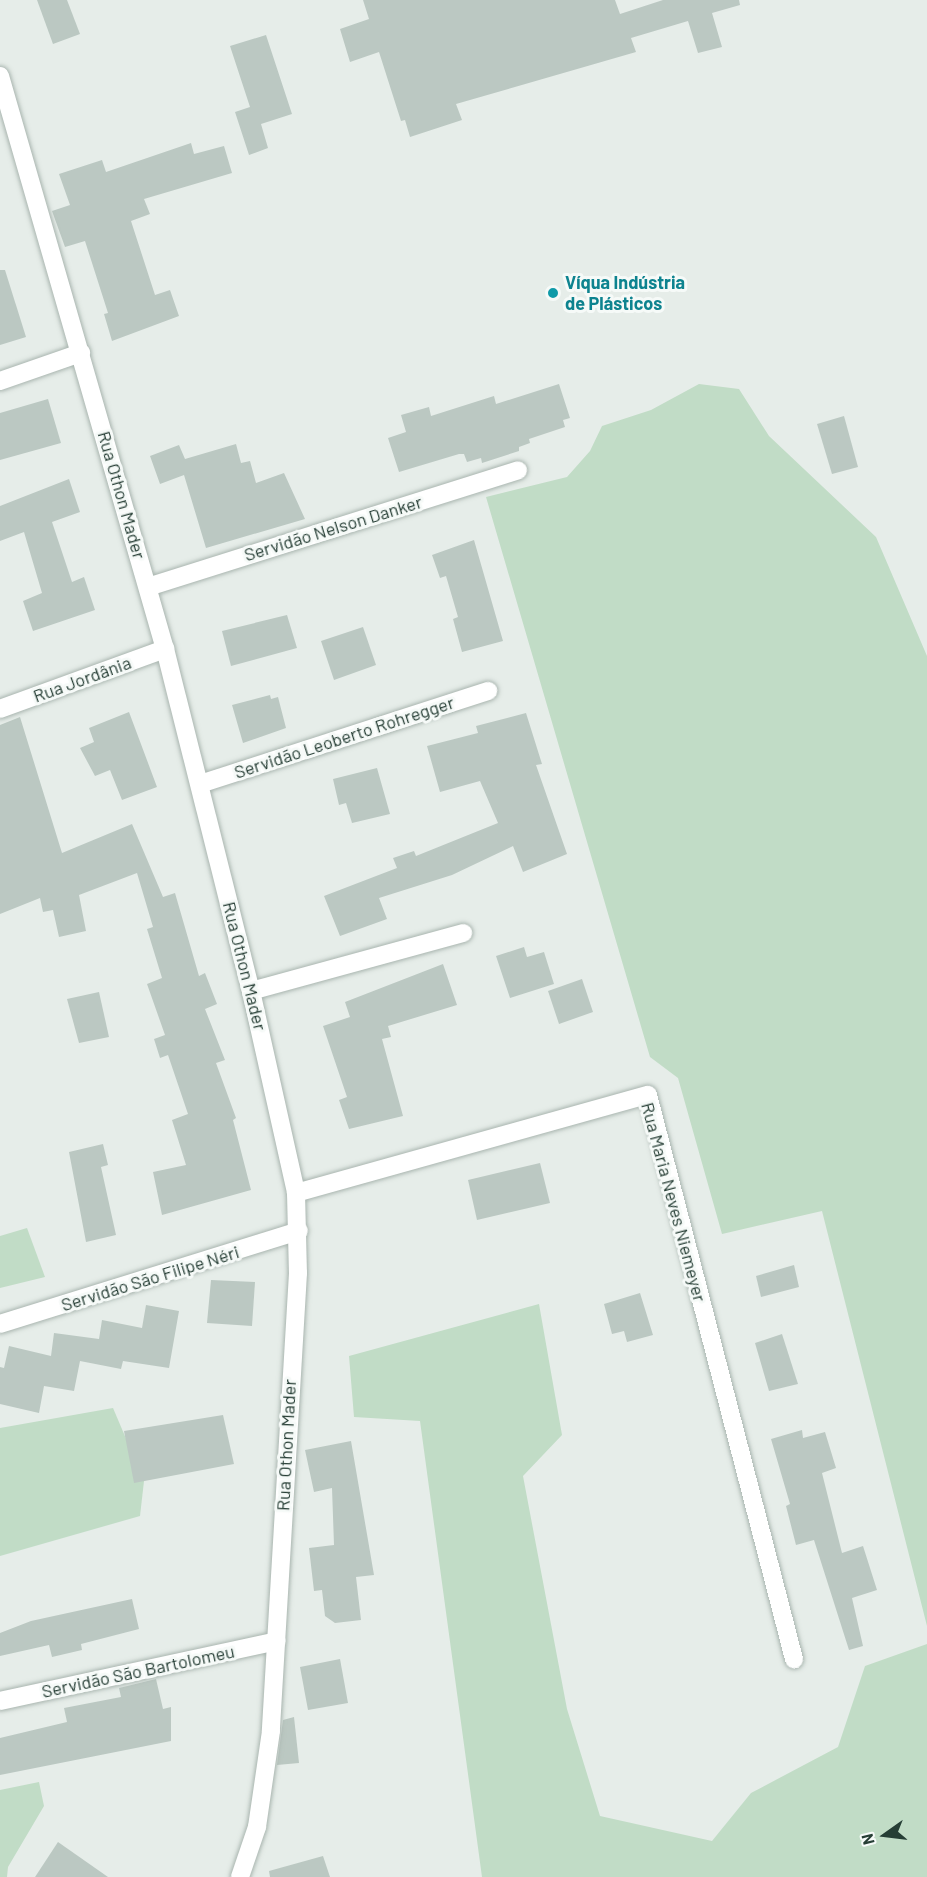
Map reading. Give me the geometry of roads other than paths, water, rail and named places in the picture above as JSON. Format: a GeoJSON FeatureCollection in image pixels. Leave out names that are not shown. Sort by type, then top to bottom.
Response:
{"type":"FeatureCollection","features":[{"type":"Feature","properties":{"kind":"street","name":"Rua Othon Mader"},"geometry":{"type":"LineString","coordinates":[[0,76],[165,649],[251,991],[297,1193],[299,1231],[277,1641],[262,1805],[240,1877]]}},
{"type":"Feature","properties":{"kind":"street"},"geometry":{"type":"LineString","coordinates":[[0,381],[81,353]]}},
{"type":"Feature","properties":{"kind":"street","name":"Servidão Nelson Danker"},"geometry":{"type":"LineString","coordinates":[[148,586],[518,470]]}},
{"type":"Feature","properties":{"kind":"street","name":"Rua Jordânia"},"geometry":{"type":"LineString","coordinates":[[0,709],[165,649]]}},
{"type":"Feature","properties":{"kind":"street","name":"Servidão Leoberto Rohregger"},"geometry":{"type":"LineString","coordinates":[[200,784],[488,691]]}},
{"type":"Feature","properties":{"kind":"street"},"geometry":{"type":"LineString","coordinates":[[251,991],[463,933]]}},
{"type":"Feature","properties":{"kind":"street","name":"Rua Maria Neves Niemeyer"},"geometry":{"type":"LineString","coordinates":[[297,1193],[648,1095],[794,1659]]}},
{"type":"Feature","properties":{"kind":"street","name":"Servidão São Filipe Néri"},"geometry":{"type":"LineString","coordinates":[[0,1324],[299,1231]]}},
{"type":"Feature","properties":{"kind":"street","name":"Servidão São Bartolomeu"},"geometry":{"type":"LineString","coordinates":[[0,1701],[277,1641]]}},
{"type":"Feature","properties":{"kind":"place","name":"Víqua Indústria de Plásticos"},"geometry":{"type":"Point","coordinates":[553,293]}}]}
